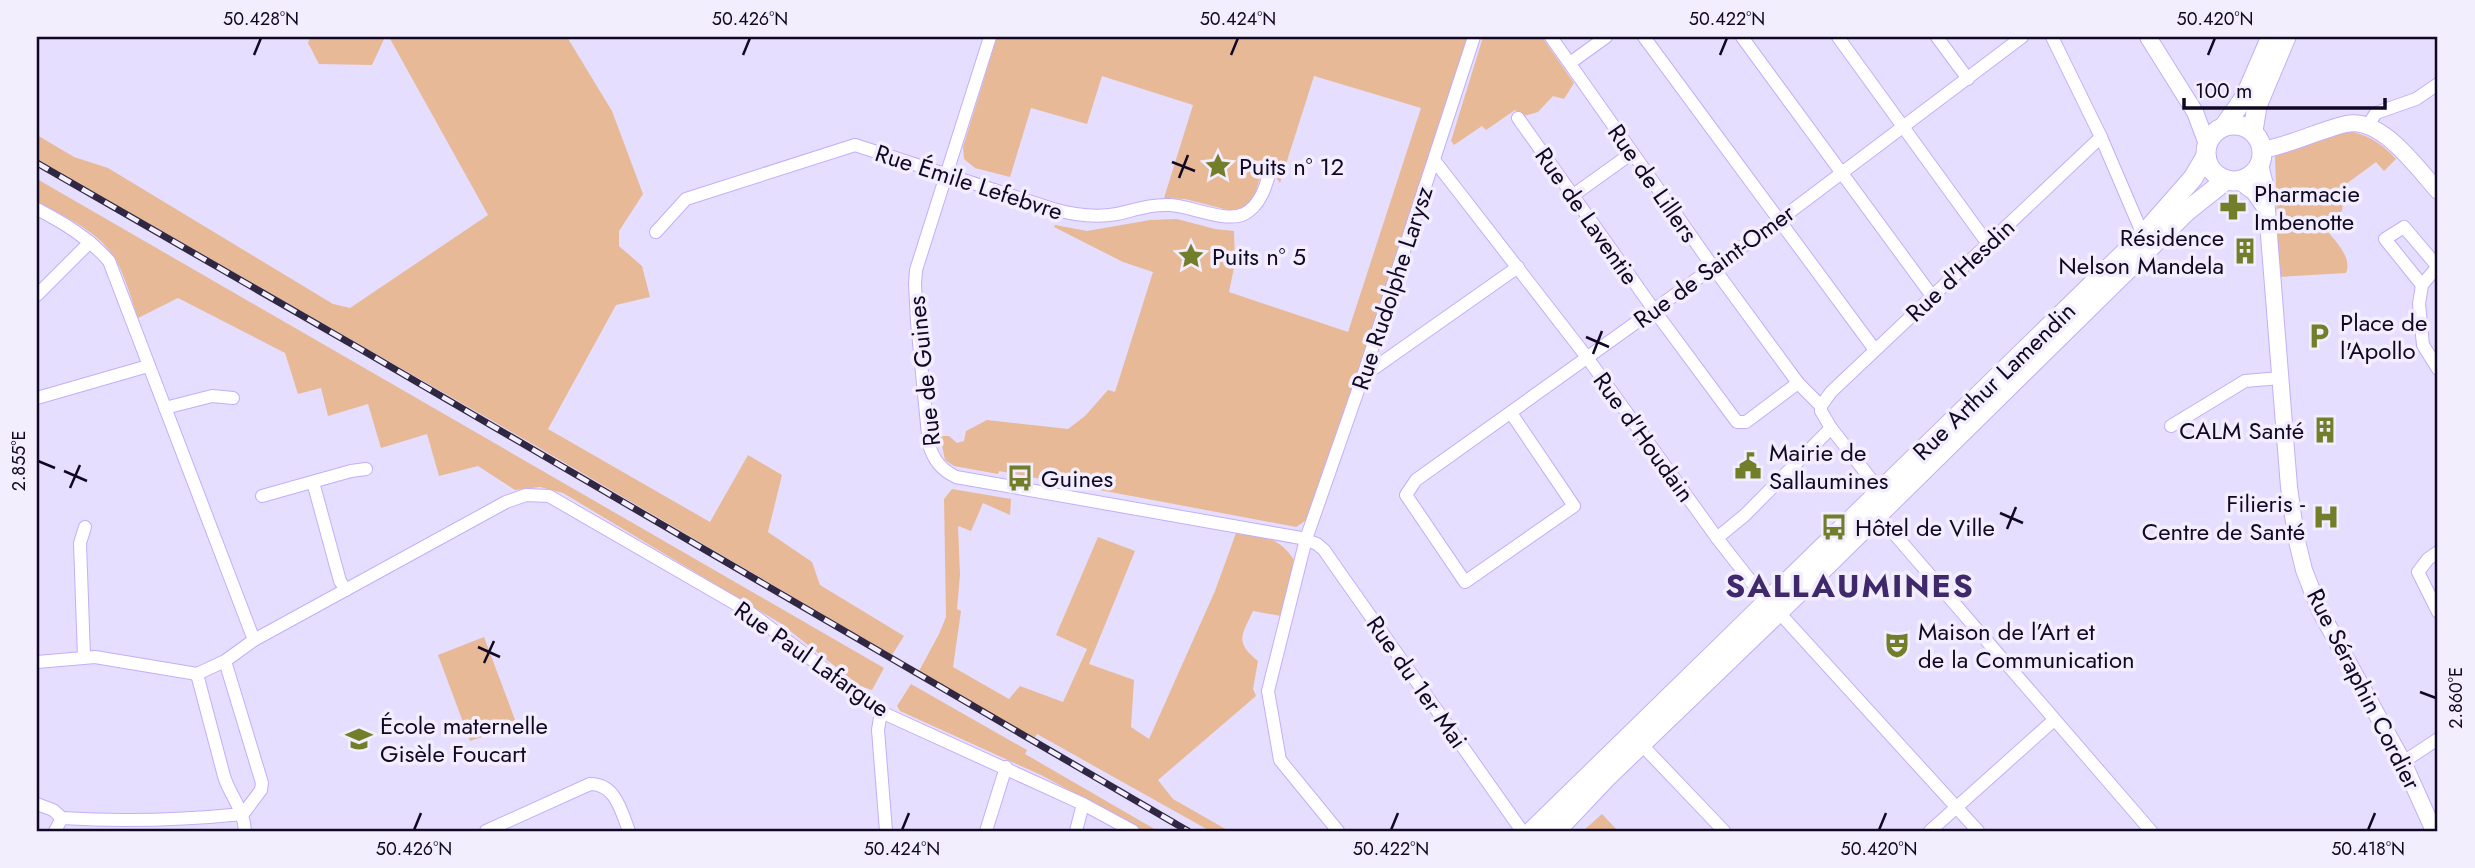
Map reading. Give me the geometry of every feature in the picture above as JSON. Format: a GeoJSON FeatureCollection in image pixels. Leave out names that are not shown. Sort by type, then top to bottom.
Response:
{"type":"FeatureCollection","features":[{"type":"Feature","properties":{"kind":"main road"},"geometry":{"type":"LineString","coordinates":[[2223,126],[2235,124],[2253,131],[2258,136],[2261,157],[2251,175],[2232,180],[2216,175],[2209,167],[2206,150],[2213,133],[2223,126],[2245,97],[2271,37]]}},
{"type":"Feature","properties":{"kind":"main road"},"geometry":{"type":"LineString","coordinates":[[2253,131],[2257,106],[2286,37]]}},
{"type":"Feature","properties":{"kind":"main road","name":"Rue Arthur Lamendin"},"geometry":{"type":"LineString","coordinates":[[1883,503],[2181,193],[2206,150]]}},
{"type":"Feature","properties":{"kind":"main road","name":"Rue Arthur Lamendin"},"geometry":{"type":"LineString","coordinates":[[1532,831],[1883,503],[2187,211],[2232,180]]}},
{"type":"Feature","properties":{"kind":"main road","name":"Rue Arthur Lamendin"},"geometry":{"type":"LineString","coordinates":[[1556,831],[1774,606]]}},
{"type":"Feature","properties":{"kind":"street","name":"Rue de Guines"},"geometry":{"type":"LineString","coordinates":[[990,37],[919,255],[915,284],[929,445],[935,460],[942,469],[956,477],[1306,539]]}},
{"type":"Feature","properties":{"kind":"street","name":"Rue Rudolphe Larysz"},"geometry":{"type":"LineString","coordinates":[[1338,831],[1280,760],[1268,691],[1306,539],[1363,376],[1474,37]]}},
{"type":"Feature","properties":{"kind":"street","name":"Rue de Lillers"},"geometry":{"type":"LineString","coordinates":[[1551,37],[1713,267],[1798,383],[1821,406],[1831,428],[1927,572],[2151,831]]}},
{"type":"Feature","properties":{"kind":"street"},"geometry":{"type":"LineString","coordinates":[[1570,63],[1606,37]]}},
{"type":"Feature","properties":{"kind":"street"},"geometry":{"type":"LineString","coordinates":[[1644,37],[1875,350]]}},
{"type":"Feature","properties":{"kind":"street"},"geometry":{"type":"LineString","coordinates":[[1742,37],[1932,296]]}},
{"type":"Feature","properties":{"kind":"street"},"geometry":{"type":"LineString","coordinates":[[1838,37],[1988,244]]}},
{"type":"Feature","properties":{"kind":"street"},"geometry":{"type":"LineString","coordinates":[[1937,37],[1968,79]]}},
{"type":"Feature","properties":{"kind":"street","name":"Rue de Saint-Omer"},"geometry":{"type":"LineString","coordinates":[[1511,413],[1574,506],[1465,582],[1406,495],[1416,480],[1778,221],[2022,37]]}},
{"type":"Feature","properties":{"kind":"street"},"geometry":{"type":"LineString","coordinates":[[2052,37],[2101,137],[2143,234]]}},
{"type":"Feature","properties":{"kind":"street"},"geometry":{"type":"LineString","coordinates":[[2148,37],[2195,112],[2206,150]]}},
{"type":"Feature","properties":{"kind":"street"},"geometry":{"type":"LineString","coordinates":[[2368,125],[2376,113],[2416,99],[2438,84]]}},
{"type":"Feature","properties":{"kind":"street"},"geometry":{"type":"LineString","coordinates":[[2195,112],[2223,126]]}},
{"type":"Feature","properties":{"kind":"street","name":"Rue de Laventie"},"geometry":{"type":"LineString","coordinates":[[1518,118],[1737,422],[1746,422],[1798,383]]}},
{"type":"Feature","properties":{"kind":"street"},"geometry":{"type":"LineString","coordinates":[[2261,157],[2347,123],[2368,125],[2391,141],[2438,191]]}},
{"type":"Feature","properties":{"kind":"street","name":"Rue d'Hesdin"},"geometry":{"type":"LineString","coordinates":[[1821,406],[1830,392],[2101,137]]}},
{"type":"Feature","properties":{"kind":"street","name":"Rue Émile Lefebvre"},"geometry":{"type":"LineString","coordinates":[[656,232],[686,198],[855,145],[1074,215],[1093,217],[1152,205],[1238,216],[1254,207],[1260,199],[1272,164]]}},
{"type":"Feature","properties":{"kind":"street"},"geometry":{"type":"LineString","coordinates":[[1572,196],[1632,153]]}},
{"type":"Feature","properties":{"kind":"street","name":"Rue Séraphin Cordier"},"geometry":{"type":"LineString","coordinates":[[2261,157],[2289,487],[2304,570],[2320,611],[2403,762],[2434,831]]}},
{"type":"Feature","properties":{"kind":"street","name":"Rue d'Houdain"},"geometry":{"type":"LineString","coordinates":[[1434,160],[1586,356],[1717,538],[1774,606],[1978,831]]}},
{"type":"Feature","properties":{"kind":"street"},"geometry":{"type":"LineString","coordinates":[[2232,180],[2253,192],[2267,211]]}},
{"type":"Feature","properties":{"kind":"street"},"geometry":{"type":"LineString","coordinates":[[37,209],[90,242],[108,261],[254,639]]}},
{"type":"Feature","properties":{"kind":"street"},"geometry":{"type":"LineString","coordinates":[[2422,285],[2385,239],[2404,227],[2438,267],[2422,285],[2419,304],[2423,345],[2438,369]]}},
{"type":"Feature","properties":{"kind":"street"},"geometry":{"type":"LineString","coordinates":[[37,295],[90,242]]}},
{"type":"Feature","properties":{"kind":"street"},"geometry":{"type":"LineString","coordinates":[[1363,376],[1518,267]]}},
{"type":"Feature","properties":{"kind":"street"},"geometry":{"type":"LineString","coordinates":[[37,398],[148,366]]}},
{"type":"Feature","properties":{"kind":"street"},"geometry":{"type":"LineString","coordinates":[[2171,426],[2245,381],[2280,378]]}},
{"type":"Feature","properties":{"kind":"street"},"geometry":{"type":"LineString","coordinates":[[165,408],[212,396],[233,398]]}},
{"type":"Feature","properties":{"kind":"street"},"geometry":{"type":"LineString","coordinates":[[1717,538],[1798,463],[1831,428]]}},
{"type":"Feature","properties":{"kind":"street"},"geometry":{"type":"LineString","coordinates":[[262,496],[366,469]]}},
{"type":"Feature","properties":{"kind":"street"},"geometry":{"type":"LineString","coordinates":[[37,662],[83,657],[197,674],[225,661],[254,639],[346,590],[340,581],[313,482]]}},
{"type":"Feature","properties":{"kind":"street","name":"Rue Paul Lafargue"},"geometry":{"type":"LineString","coordinates":[[346,590],[506,502],[536,494],[558,500],[748,611],[881,712],[1006,767],[1133,831]]}},
{"type":"Feature","properties":{"kind":"street"},"geometry":{"type":"LineString","coordinates":[[83,657],[80,543],[85,527]]}},
{"type":"Feature","properties":{"kind":"street","name":"Rue du 1er Mai"},"geometry":{"type":"LineString","coordinates":[[1306,539],[1324,551],[1522,831]]}},
{"type":"Feature","properties":{"kind":"street"},"geometry":{"type":"LineString","coordinates":[[2438,552],[2428,559],[2418,572],[2438,612]]}},
{"type":"Feature","properties":{"kind":"street"},"geometry":{"type":"LineString","coordinates":[[37,804],[54,810],[62,818],[98,820],[243,814],[261,790],[262,783],[225,661]]}},
{"type":"Feature","properties":{"kind":"street"},"geometry":{"type":"LineString","coordinates":[[197,674],[228,789],[243,814],[245,831]]}},
{"type":"Feature","properties":{"kind":"street"},"geometry":{"type":"LineString","coordinates":[[881,712],[878,730],[886,831]]}},
{"type":"Feature","properties":{"kind":"street"},"geometry":{"type":"LineString","coordinates":[[1930,831],[2054,720]]}},
{"type":"Feature","properties":{"kind":"street"},"geometry":{"type":"LineString","coordinates":[[2403,762],[2438,738]]}},
{"type":"Feature","properties":{"kind":"street"},"geometry":{"type":"LineString","coordinates":[[1641,744],[1724,831]]}},
{"type":"Feature","properties":{"kind":"street"},"geometry":{"type":"LineString","coordinates":[[986,831],[1006,767]]}},
{"type":"Feature","properties":{"kind":"street"},"geometry":{"type":"LineString","coordinates":[[486,831],[590,784],[601,784],[614,794],[629,831]]}},
{"type":"Feature","properties":{"kind":"street"},"geometry":{"type":"LineString","coordinates":[[1076,831],[1083,804]]}},
{"type":"Feature","properties":{"kind":"street"},"geometry":{"type":"LineString","coordinates":[[55,831],[62,818]]}},
{"type":"Feature","properties":{"kind":"shaded area"},"geometry":{"type":"Polygon","coordinates":[[[310,37],[385,37],[372,65],[319,64],[308,43],[310,37]]]}},
{"type":"Feature","properties":{"kind":"shaded area"},"geometry":{"type":"Polygon","coordinates":[[[389,37],[567,37],[612,111],[643,194],[619,231],[619,246],[642,266],[650,297],[616,305],[548,429],[710,522],[748,455],[782,475],[768,532],[812,562],[820,585],[904,636],[892,655],[536,446],[37,159],[37,135],[74,157],[108,168],[333,304],[350,308],[488,215],[389,37]]]}},
{"type":"Feature","properties":{"kind":"shaded area"},"geometry":{"type":"Polygon","coordinates":[[[997,37],[1468,37],[1361,366],[1309,513],[1305,521],[1296,527],[999,471],[998,474],[954,466],[945,460],[940,436],[949,436],[957,443],[964,441],[966,431],[987,420],[1068,429],[1085,416],[1108,390],[1115,392],[1153,272],[1123,262],[1054,227],[1055,225],[1087,231],[1150,220],[1177,219],[1234,231],[1235,263],[1229,292],[1348,332],[1421,108],[1314,76],[1280,183],[1275,176],[1276,165],[1265,161],[1255,194],[1246,206],[1232,211],[1185,199],[1164,198],[1193,105],[1102,76],[1087,124],[1031,108],[1010,177],[975,168],[964,159],[963,147],[997,37]]]}},
{"type":"Feature","properties":{"kind":"shaded area"},"geometry":{"type":"Polygon","coordinates":[[[1483,37],[1542,37],[1574,83],[1564,99],[1553,96],[1538,112],[1524,116],[1515,110],[1486,130],[1482,126],[1454,145],[1451,141],[1483,37]]]}},
{"type":"Feature","properties":{"kind":"shaded area"},"geometry":{"type":"Polygon","coordinates":[[[2353,132],[2377,142],[2396,159],[2384,171],[2376,162],[2334,193],[2343,203],[2342,211],[2323,226],[2337,242],[2347,260],[2346,273],[2279,277],[2275,156],[2353,132]]]}},
{"type":"Feature","properties":{"kind":"shaded area"},"geometry":{"type":"Polygon","coordinates":[[[37,179],[884,668],[872,690],[860,686],[780,623],[563,493],[540,487],[515,490],[478,466],[439,476],[427,434],[381,448],[368,404],[328,416],[321,388],[298,394],[285,353],[178,298],[138,318],[112,254],[84,228],[37,202],[37,179]]]}},
{"type":"Feature","properties":{"kind":"shaded area"},"geometry":{"type":"Polygon","coordinates":[[[952,489],[1011,499],[1010,515],[983,503],[971,531],[958,526],[960,575],[957,609],[961,611],[953,667],[1009,699],[1020,686],[1063,702],[1087,649],[1056,635],[1098,537],[1135,551],[1089,664],[1134,680],[1131,727],[1149,739],[1215,591],[1236,533],[1269,539],[1288,552],[1294,560],[1281,616],[1253,611],[1243,632],[1246,649],[1258,661],[1253,689],[1256,696],[1158,780],[1173,799],[1229,831],[1210,831],[1037,734],[1034,739],[919,671],[946,617],[944,499],[952,489]]]}},
{"type":"Feature","properties":{"kind":"shaded area"},"geometry":{"type":"Polygon","coordinates":[[[484,637],[517,725],[470,741],[438,655],[484,637]]]}},
{"type":"Feature","properties":{"kind":"shaded area"},"geometry":{"type":"Polygon","coordinates":[[[911,684],[1027,750],[1025,754],[1158,831],[1144,831],[1043,776],[900,711],[897,706],[911,684]]]}},
{"type":"Feature","properties":{"kind":"shaded area"},"geometry":{"type":"Polygon","coordinates":[[[1602,814],[1618,831],[1583,831],[1602,814]]]}},
{"type":"Feature","properties":{"kind":"railway"},"geometry":{"type":"LineString","coordinates":[[37,163],[1188,831]]}},
{"type":"Feature","properties":{"kind":"place","name":"Puits n° 12"},"geometry":{"type":"Point","coordinates":[1218,166]}},
{"type":"Feature","properties":{"kind":"place","name":"Pharmacie Imbenotte"},"geometry":{"type":"Point","coordinates":[2233,207]}},
{"type":"Feature","properties":{"kind":"place","name":"Résidence Nelson Mandela"},"geometry":{"type":"Point","coordinates":[2245,251]}},
{"type":"Feature","properties":{"kind":"place","name":"Puits n° 5"},"geometry":{"type":"Point","coordinates":[1191,256]}},
{"type":"Feature","properties":{"kind":"place","name":"Place de l'Apollo"},"geometry":{"type":"Point","coordinates":[2319,336]}},
{"type":"Feature","properties":{"kind":"place","name":"CALM Santé"},"geometry":{"type":"Point","coordinates":[2325,430]}},
{"type":"Feature","properties":{"kind":"place","name":"Mairie de Sallaumines"},"geometry":{"type":"Point","coordinates":[1748,466]}},
{"type":"Feature","properties":{"kind":"place","name":"Guines"},"geometry":{"type":"Point","coordinates":[1020,478]}},
{"type":"Feature","properties":{"kind":"place","name":"Filieris - Centre de Santé"},"geometry":{"type":"Point","coordinates":[2326,517]}},
{"type":"Feature","properties":{"kind":"place","name":"Hôtel de Ville"},"geometry":{"type":"Point","coordinates":[1834,527]}},
{"type":"Feature","properties":{"kind":"place","name":"Maison de l’Art et de la Communication"},"geometry":{"type":"Point","coordinates":[1897,645]}},
{"type":"Feature","properties":{"kind":"place","name":"École maternelle Gisèle Foucart"},"geometry":{"type":"Point","coordinates":[359,739]}},
{"type":"Feature","properties":{"kind":"district","name":"SALLAUMINES"},"geometry":{"type":"Point","coordinates":[1850,586]}}]}
